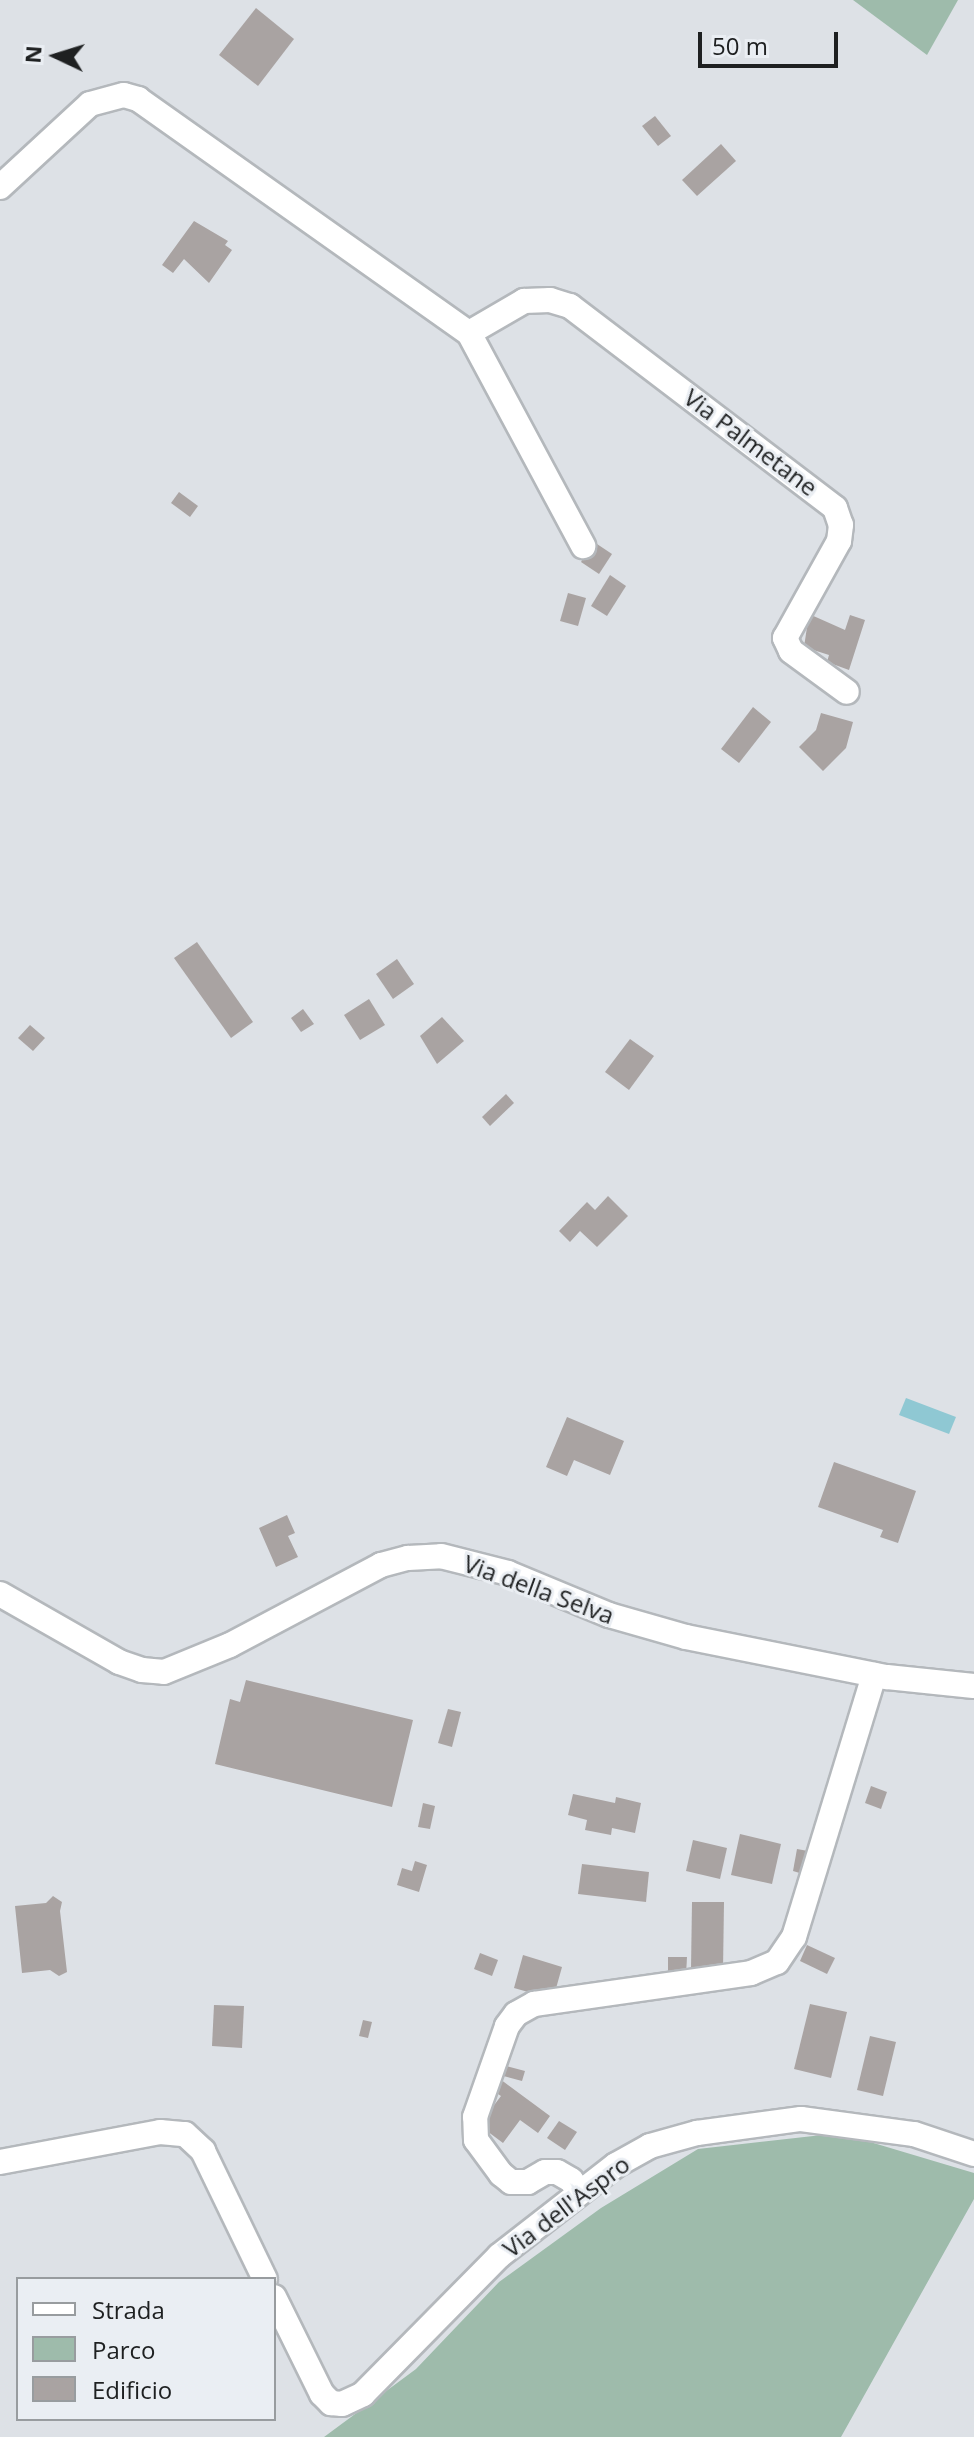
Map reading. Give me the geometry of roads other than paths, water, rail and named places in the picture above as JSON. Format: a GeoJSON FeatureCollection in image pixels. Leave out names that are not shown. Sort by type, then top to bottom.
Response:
{"type":"FeatureCollection","features":[{"type":"Feature","properties":{"kind":"street"},"geometry":{"type":"LineString","coordinates":[[0,187],[90,104],[112,96],[135,97],[469,333],[583,546]]}},
{"type":"Feature","properties":{"kind":"street","name":"Via Palmetane"},"geometry":{"type":"LineString","coordinates":[[469,333],[529,300],[550,300],[570,306],[831,503],[840,519],[839,541],[789,626],[785,643],[793,653],[847,692]]}},
{"type":"Feature","properties":{"kind":"street","name":"Via della Selva"},"geometry":{"type":"LineString","coordinates":[[0,1594],[119,1662],[142,1670],[164,1672],[212,1654],[381,1565],[408,1558],[441,1556],[508,1573],[629,1622],[754,1653],[874,1675],[974,1686]]}},
{"type":"Feature","properties":{"kind":"street"},"geometry":{"type":"LineString","coordinates":[[580,2192],[571,2180],[557,2172],[545,2172],[522,2183],[511,2182],[501,2174],[476,2140],[475,2117],[507,2026],[522,2009],[534,2004],[751,1973],[777,1962],[794,1937],[874,1675]]}},
{"type":"Feature","properties":{"kind":"street","name":"Via dell'Aspro"},"geometry":{"type":"LineString","coordinates":[[276,2301],[322,2394],[335,2404],[350,2403],[410,2348],[479,2274],[580,2192],[627,2158],[661,2142],[777,2120],[889,2130],[974,2154]]}},
{"type":"Feature","properties":{"kind":"street"},"geometry":{"type":"LineString","coordinates":[[0,2162],[160,2132],[185,2134],[203,2151],[264,2277]]}},
{"type":"Feature","properties":{"kind":"water"},"geometry":{"type":"Polygon","coordinates":[[[906,1398],[956,1417],[949,1434],[899,1415],[906,1398]]]}}]}
